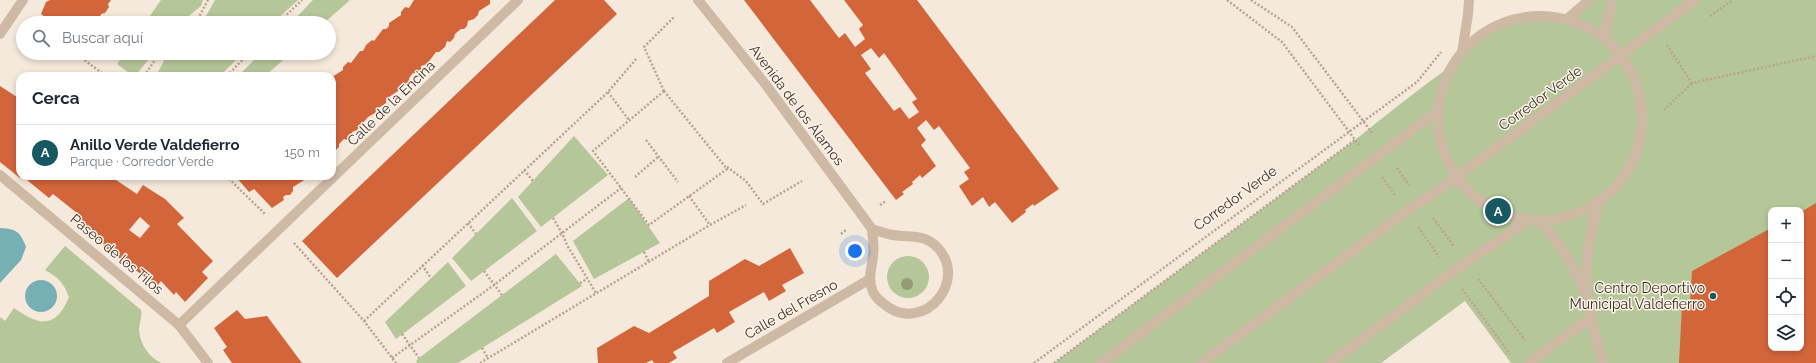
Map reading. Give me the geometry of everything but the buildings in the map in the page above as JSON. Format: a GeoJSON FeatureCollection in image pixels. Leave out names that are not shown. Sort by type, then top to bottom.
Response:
{"type":"FeatureCollection","features":[{"type":"Feature","properties":{"kind":"street"},"geometry":{"type":"LineString","coordinates":[[0,34],[23,0]]}},
{"type":"Feature","properties":{"kind":"street","name":"Calle de la Encina"},"geometry":{"type":"LineString","coordinates":[[336,174],[518,0]]}},
{"type":"Feature","properties":{"kind":"street","name":"Avenida de los Álamos"},"geometry":{"type":"LineString","coordinates":[[698,0],[766,85],[872,228]]}},
{"type":"Feature","properties":{"kind":"street"},"geometry":{"type":"LineString","coordinates":[[1462,53],[1469,0]]}},
{"type":"Feature","properties":{"kind":"street"},"geometry":{"type":"LineString","coordinates":[[1566,20],[1589,0]]}},
{"type":"Feature","properties":{"kind":"street"},"geometry":{"type":"LineString","coordinates":[[1604,39],[1612,0]]}},
{"type":"Feature","properties":{"kind":"street","name":"Corredor Verde"},"geometry":{"type":"LineString","coordinates":[[1201,363],[1457,177],[1696,0]]}},
{"type":"Feature","properties":{"kind":"street"},"geometry":{"type":"LineString","coordinates":[[1541,16],[1566,20],[1586,27],[1604,39],[1621,56],[1632,73],[1641,101],[1642,129],[1635,157],[1621,182],[1600,202],[1581,212],[1560,219],[1528,220],[1508,215],[1488,206],[1470,192],[1457,177],[1446,157],[1440,134],[1439,110],[1441,94],[1447,78],[1462,53],[1478,38],[1497,26],[1518,18],[1541,16]]}},
{"type":"Feature","properties":{"kind":"street"},"geometry":{"type":"LineString","coordinates":[[1101,363],[1439,110]]}},
{"type":"Feature","properties":{"kind":"street","name":"Paseo de los Tilos"},"geometry":{"type":"LineString","coordinates":[[0,175],[179,325],[208,363]]}},
{"type":"Feature","properties":{"kind":"street","name":"Calle de la Encina"},"geometry":{"type":"LineString","coordinates":[[179,325],[330,180]]}},
{"type":"Feature","properties":{"kind":"street"},"geometry":{"type":"LineString","coordinates":[[1600,202],[1588,242],[1587,269],[1588,298],[1602,363]]}},
{"type":"Feature","properties":{"kind":"street"},"geometry":{"type":"LineString","coordinates":[[1330,363],[1451,273],[1528,220]]}},
{"type":"Feature","properties":{"kind":"street"},"geometry":{"type":"LineString","coordinates":[[1539,220],[1556,239],[1564,251],[1588,298]]}},
{"type":"Feature","properties":{"kind":"street"},"geometry":{"type":"LineString","coordinates":[[872,228],[891,235],[914,236],[927,240],[938,248],[945,260],[948,273],[946,286],[940,298],[931,307],[918,313],[905,314],[892,310],[881,303],[873,292],[870,279],[870,268],[873,257],[872,228]]}},
{"type":"Feature","properties":{"kind":"street","name":"Calle del Fresno"},"geometry":{"type":"LineString","coordinates":[[727,363],[870,279]]}},
{"type":"Feature","properties":{"kind":"street"},"geometry":{"type":"LineString","coordinates":[[1528,363],[1592,317]]}},
{"type":"Feature","properties":{"kind":"path"},"geometry":{"type":"LineString","coordinates":[[199,16],[208,0]]}},
{"type":"Feature","properties":{"kind":"path"},"geometry":{"type":"LineString","coordinates":[[285,16],[302,0]]}},
{"type":"Feature","properties":{"kind":"path"},"geometry":{"type":"LineString","coordinates":[[1227,0],[1282,42],[1356,140],[1511,357]]}},
{"type":"Feature","properties":{"kind":"path"},"geometry":{"type":"LineString","coordinates":[[1251,0],[1292,27],[1537,357]]}},
{"type":"Feature","properties":{"kind":"path"},"geometry":{"type":"LineString","coordinates":[[664,91],[593,151],[649,225],[727,169],[664,91],[644,47],[673,17]]}},
{"type":"Feature","properties":{"kind":"path"},"geometry":{"type":"LineString","coordinates":[[1657,29],[1692,83]]}},
{"type":"Feature","properties":{"kind":"path","name":"Corredor Verde"},"geometry":{"type":"LineString","coordinates":[[1034,363],[1417,82],[1445,47]]}},
{"type":"Feature","properties":{"kind":"path"},"geometry":{"type":"LineString","coordinates":[[1664,110],[1692,83],[1816,56]]}},
{"type":"Feature","properties":{"kind":"path"},"geometry":{"type":"LineString","coordinates":[[364,320],[608,92],[637,58]]}},
{"type":"Feature","properties":{"kind":"path"},"geometry":{"type":"LineString","coordinates":[[84,60],[101,72]]}},
{"type":"Feature","properties":{"kind":"path"},"geometry":{"type":"LineString","coordinates":[[147,72],[155,60]]}},
{"type":"Feature","properties":{"kind":"path"},"geometry":{"type":"LineString","coordinates":[[231,72],[242,60]]}},
{"type":"Feature","properties":{"kind":"path"},"geometry":{"type":"LineString","coordinates":[[608,92],[629,120]]}},
{"type":"Feature","properties":{"kind":"path"},"geometry":{"type":"LineString","coordinates":[[646,140],[678,182]]}},
{"type":"Feature","properties":{"kind":"path","name":"Corredor Verde"},"geometry":{"type":"LineString","coordinates":[[1054,363],[1356,140]]}},
{"type":"Feature","properties":{"kind":"path"},"geometry":{"type":"LineString","coordinates":[[635,176],[658,157]]}},
{"type":"Feature","properties":{"kind":"path"},"geometry":{"type":"LineString","coordinates":[[724,165],[746,181],[763,204],[802,181]]}},
{"type":"Feature","properties":{"kind":"path"},"geometry":{"type":"LineString","coordinates":[[524,170],[533,181]]}},
{"type":"Feature","properties":{"kind":"path"},"geometry":{"type":"LineString","coordinates":[[230,180],[280,228],[364,320],[396,363]]}},
{"type":"Feature","properties":{"kind":"path"},"geometry":{"type":"LineString","coordinates":[[392,358],[494,285],[621,188]]}},
{"type":"Feature","properties":{"kind":"path"},"geometry":{"type":"LineString","coordinates":[[689,196],[710,225]]}},
{"type":"Feature","properties":{"kind":"path"},"geometry":{"type":"LineString","coordinates":[[480,363],[746,204]]}},
{"type":"Feature","properties":{"kind":"path"},"geometry":{"type":"LineString","coordinates":[[553,218],[567,245],[596,293]]}},
{"type":"Feature","properties":{"kind":"path"},"geometry":{"type":"LineString","coordinates":[[468,223],[476,234]]}},
{"type":"Feature","properties":{"kind":"path"},"geometry":{"type":"LineString","coordinates":[[644,252],[649,262]]}},
{"type":"Feature","properties":{"kind":"path"},"geometry":{"type":"LineString","coordinates":[[422,265],[431,278]]}},
{"type":"Feature","properties":{"kind":"path"},"geometry":{"type":"LineString","coordinates":[[484,271],[502,295]]}},
{"type":"Feature","properties":{"kind":"path"},"geometry":{"type":"LineString","coordinates":[[580,283],[587,279]]}},
{"type":"Feature","properties":{"kind":"path"},"geometry":{"type":"LineString","coordinates":[[402,334],[419,358]]}},
{"type":"Feature","properties":{"kind":"path"},"geometry":{"type":"LineString","coordinates":[[482,348],[488,358]]}},
{"type":"Feature","properties":{"kind":"green space"},"geometry":{"type":"Polygon","coordinates":[[[161,0],[203,0],[201,6],[189,16],[150,16],[161,0]]]}},
{"type":"Feature","properties":{"kind":"green space"},"geometry":{"type":"Polygon","coordinates":[[[215,0],[298,0],[281,16],[206,16],[215,0]]]}},
{"type":"Feature","properties":{"kind":"green space"},"geometry":{"type":"Polygon","coordinates":[[[313,0],[350,0],[332,16],[298,16],[313,0]]]}},
{"type":"Feature","properties":{"kind":"green space"},"geometry":{"type":"Polygon","coordinates":[[[1589,0],[1816,0],[1816,363],[1511,363],[1465,301],[1381,363],[1054,363],[1355,140],[1452,65],[1463,51],[1487,31],[1519,19],[1554,18],[1566,20],[1589,0]]]}},
{"type":"Feature","properties":{"kind":"green space"},"geometry":{"type":"Polygon","coordinates":[[[120,60],[148,60],[138,72],[128,72],[117,64],[120,60]]]}},
{"type":"Feature","properties":{"kind":"green space"},"geometry":{"type":"Polygon","coordinates":[[[164,60],[236,60],[224,72],[158,72],[164,60]]]}},
{"type":"Feature","properties":{"kind":"green space"},"geometry":{"type":"Polygon","coordinates":[[[254,60],[283,60],[270,72],[242,72],[254,60]]]}},
{"type":"Feature","properties":{"kind":"green space"},"geometry":{"type":"Polygon","coordinates":[[[574,136],[608,175],[541,227],[518,197],[574,136]]]}},
{"type":"Feature","properties":{"kind":"green space"},"geometry":{"type":"Polygon","coordinates":[[[512,198],[537,231],[471,281],[452,258],[512,198]]]}},
{"type":"Feature","properties":{"kind":"green space"},"geometry":{"type":"Polygon","coordinates":[[[629,198],[660,243],[594,279],[573,241],[629,198]]]}},
{"type":"Feature","properties":{"kind":"green space"},"geometry":{"type":"Polygon","coordinates":[[[65,246],[141,310],[139,334],[149,354],[157,361],[162,363],[0,363],[0,317],[5,321],[14,308],[31,318],[39,321],[46,321],[58,315],[64,307],[69,297],[65,288],[54,275],[45,270],[65,246]]]}},
{"type":"Feature","properties":{"kind":"green space"},"geometry":{"type":"Polygon","coordinates":[[[556,254],[582,286],[458,363],[417,363],[416,361],[419,358],[556,254]]]}},
{"type":"Feature","properties":{"kind":"green space"},"geometry":{"type":"Polygon","coordinates":[[[904,256],[912,256],[920,259],[926,265],[929,277],[926,289],[920,295],[912,298],[904,298],[896,295],[890,289],[887,281],[887,273],[890,265],[896,259],[904,256]]]}},
{"type":"Feature","properties":{"kind":"green space"},"geometry":{"type":"Polygon","coordinates":[[[448,262],[466,286],[396,339],[385,322],[448,262]]]}},
{"type":"Feature","properties":{"kind":"water"},"geometry":{"type":"Polygon","coordinates":[[[0,228],[10,229],[17,232],[22,238],[26,247],[21,260],[0,283],[0,228]]]}},
{"type":"Feature","properties":{"kind":"water"},"geometry":{"type":"Polygon","coordinates":[[[38,280],[44,280],[53,284],[57,296],[53,308],[44,312],[38,312],[29,308],[25,299],[25,293],[29,284],[38,280]]]}},
{"type":"Feature","properties":{"kind":"place","name":"Anillo Verde Valdefierro"},"geometry":{"type":"Point","coordinates":[1498,211]}},
{"type":"Feature","properties":{"kind":"place","name":"Centro Deportivo Municipal Valdefierro"},"geometry":{"type":"Point","coordinates":[1713,296]}}]}
